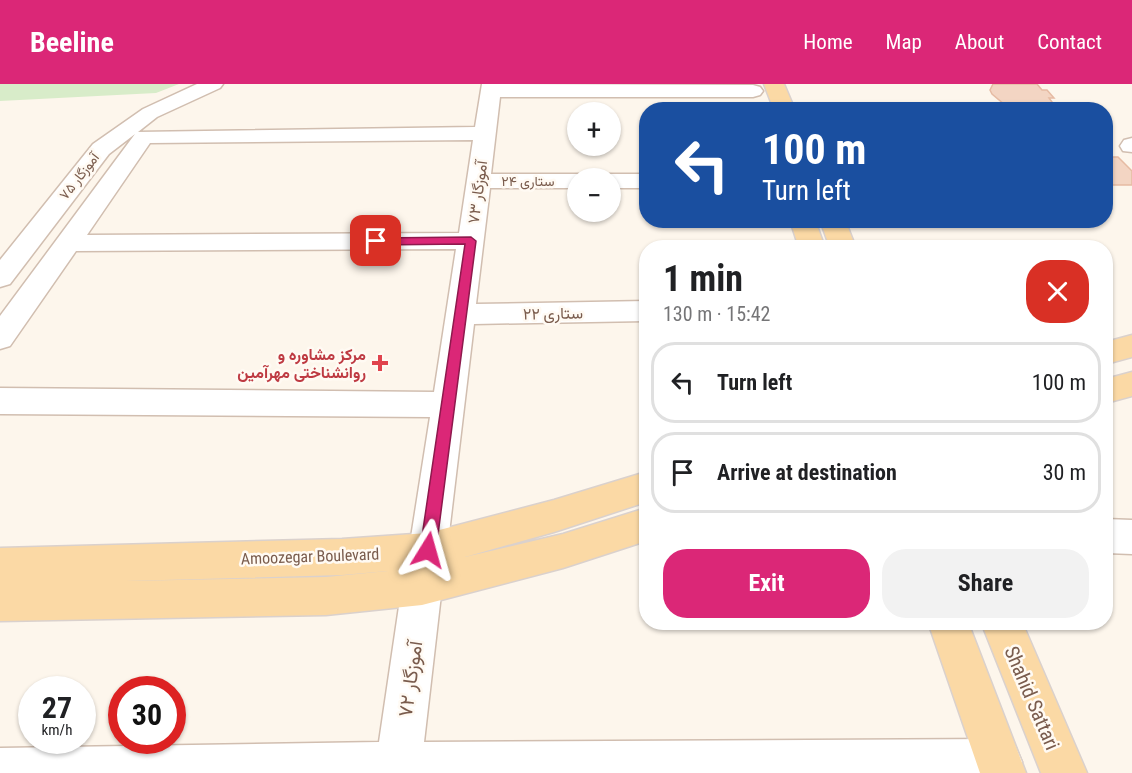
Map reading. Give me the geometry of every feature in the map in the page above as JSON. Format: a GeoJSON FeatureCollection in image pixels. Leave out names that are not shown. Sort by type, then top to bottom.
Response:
{"type":"FeatureCollection","features":[{"type":"Feature","properties":{"kind":"main road"},"geometry":{"type":"LineString","coordinates":[[774,84],[782,102]]}},
{"type":"Feature","properties":{"kind":"main road"},"geometry":{"type":"LineString","coordinates":[[1113,351],[1132,346]]}},
{"type":"Feature","properties":{"kind":"main road"},"geometry":{"type":"LineString","coordinates":[[1113,389],[1132,384]]}},
{"type":"Feature","properties":{"kind":"main road","name":"Amoozegar Boulevard"},"geometry":{"type":"LineString","coordinates":[[0,602],[326,596],[425,568],[554,516],[639,489]]}},
{"type":"Feature","properties":{"kind":"main road","name":"Amoozegar Boulevard"},"geometry":{"type":"LineString","coordinates":[[0,566],[342,557],[425,568],[563,551],[639,527]]}},
{"type":"Feature","properties":{"kind":"main road"},"geometry":{"type":"LineString","coordinates":[[951,630],[1001,768]]}},
{"type":"Feature","properties":{"kind":"main road","name":"Shahid Sattari"},"geometry":{"type":"LineString","coordinates":[[1003,630],[1064,773]]}},
{"type":"Feature","properties":{"kind":"street","name":"آموزگار ۷۵"},"geometry":{"type":"LineString","coordinates":[[0,278],[101,149],[150,113],[213,84]]}},
{"type":"Feature","properties":{"kind":"street"},"geometry":{"type":"LineString","coordinates":[[491,88],[755,95]]}},
{"type":"Feature","properties":{"kind":"street","name":"۷۳ آموزگار"},"geometry":{"type":"LineString","coordinates":[[425,568],[491,88]]}},
{"type":"Feature","properties":{"kind":"street"},"geometry":{"type":"LineString","coordinates":[[0,338],[144,137],[485,133]]}},
{"type":"Feature","properties":{"kind":"street","name":"ستاری ۲۴"},"geometry":{"type":"LineString","coordinates":[[479,181],[567,181]]}},
{"type":"Feature","properties":{"kind":"street"},"geometry":{"type":"LineString","coordinates":[[621,181],[639,181]]}},
{"type":"Feature","properties":{"kind":"street"},"geometry":{"type":"LineString","coordinates":[[68,243],[471,241]]}},
{"type":"Feature","properties":{"kind":"street","name":"ستاری ۲۲"},"geometry":{"type":"LineString","coordinates":[[460,314],[639,311]]}},
{"type":"Feature","properties":{"kind":"street"},"geometry":{"type":"LineString","coordinates":[[0,401],[448,405]]}},
{"type":"Feature","properties":{"kind":"street"},"geometry":{"type":"LineString","coordinates":[[1113,536],[1132,537]]}},
{"type":"Feature","properties":{"kind":"street","name":"۷۲ آموزگار"},"geometry":{"type":"LineString","coordinates":[[397,769],[425,568]]}},
{"type":"Feature","properties":{"kind":"street"},"geometry":{"type":"LineString","coordinates":[[0,771],[1001,768]]}},
{"type":"Feature","properties":{"kind":"green space"},"geometry":{"type":"Polygon","coordinates":[[[0,84],[179,84],[156,93],[0,101],[0,84]]]}},
{"type":"Feature","properties":{"kind":"building"},"geometry":{"type":"Polygon","coordinates":[[[993,84],[1037,84],[1054,98],[1049,98],[1052,102],[1002,102],[990,90],[993,84]]]}},
{"type":"Feature","properties":{"kind":"building"},"geometry":{"type":"Polygon","coordinates":[[[1113,157],[1118,157],[1132,171],[1132,185],[1113,185],[1113,157]]]}},
{"type":"Feature","properties":{"kind":"place","name":"مرکز مشاوره و روانشناختی مهرآمین"},"geometry":{"type":"Point","coordinates":[380,363]}},
{"type":"Feature","properties":{"kind":"route"},"geometry":{"type":"LineString","coordinates":[[376,241],[471,241],[428,550]]}}]}
